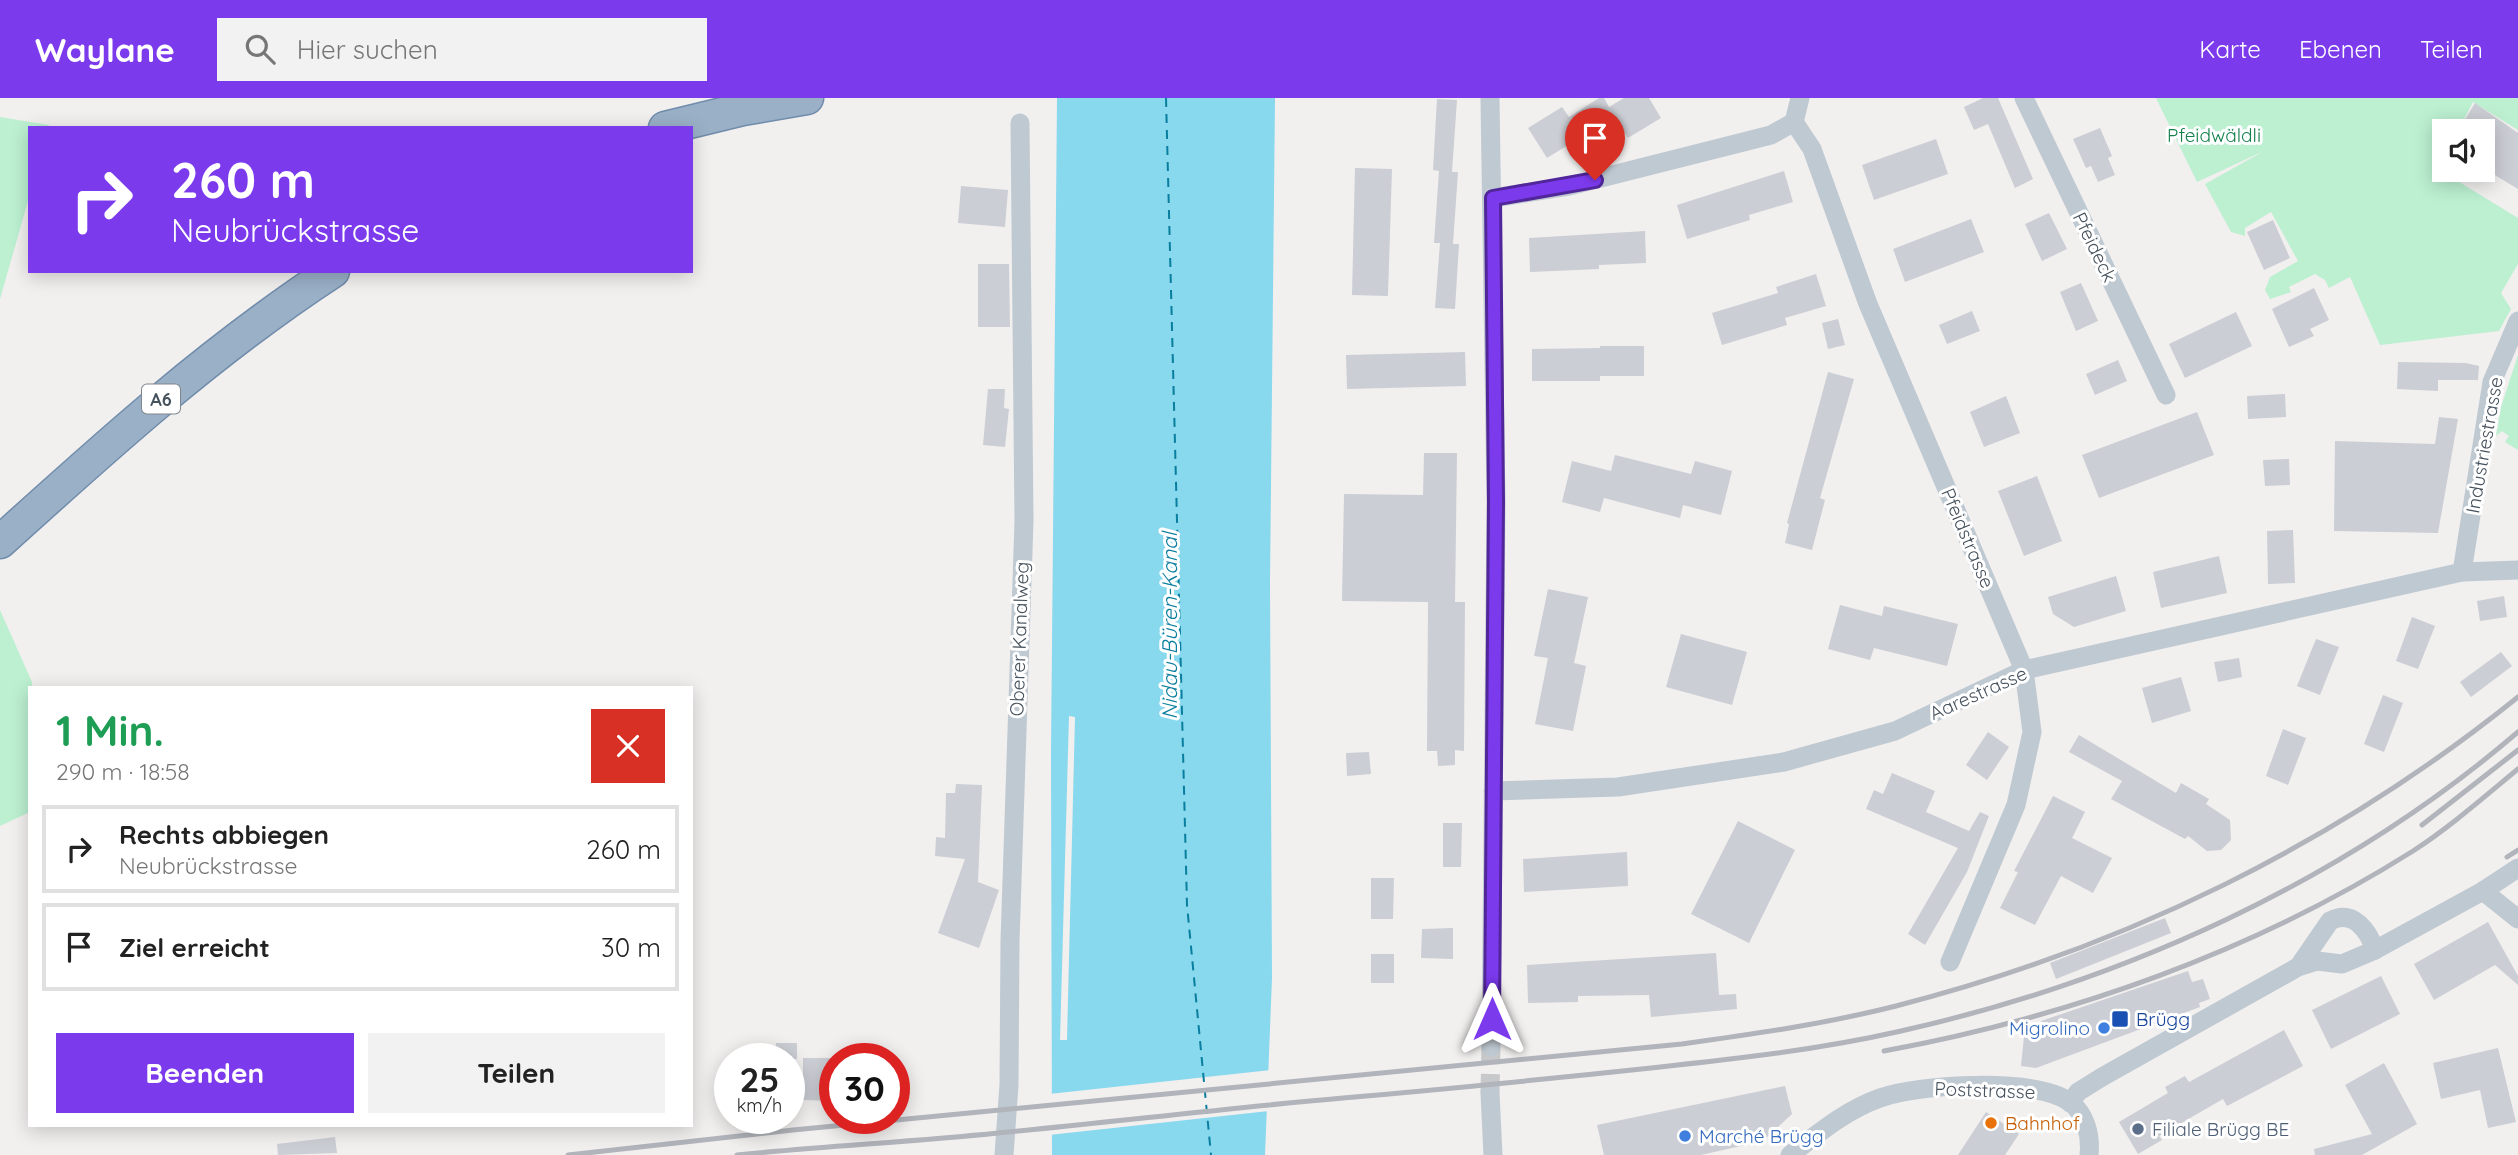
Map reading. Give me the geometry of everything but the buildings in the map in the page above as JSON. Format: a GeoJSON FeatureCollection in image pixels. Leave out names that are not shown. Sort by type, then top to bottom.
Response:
{"type":"FeatureCollection","features":[{"type":"Feature","properties":{"kind":"highway"},"geometry":{"type":"LineString","coordinates":[[673,126],[743,109],[807,98]]}},
{"type":"Feature","properties":{"kind":"highway","name":"A6"},"geometry":{"type":"LineString","coordinates":[[0,542],[175,387],[279,307],[330,273]]}},
{"type":"Feature","properties":{"kind":"street"},"geometry":{"type":"LineString","coordinates":[[1490,98],[1496,501],[1491,1047]]}},
{"type":"Feature","properties":{"kind":"street"},"geometry":{"type":"LineString","coordinates":[[1493,198],[1569,186],[1771,135],[1794,122],[1800,98]]}},
{"type":"Feature","properties":{"kind":"street","name":"Pfeideck"},"geometry":{"type":"LineString","coordinates":[[2024,98],[2166,395]]}},
{"type":"Feature","properties":{"kind":"street","name":"Pfeidstrasse"},"geometry":{"type":"LineString","coordinates":[[1794,122],[1812,149],[1868,304],[2024,670],[2032,732],[2016,805],[1950,962]]}},
{"type":"Feature","properties":{"kind":"street","name":"Oberer Kanalweg"},"geometry":{"type":"LineString","coordinates":[[1004,1155],[1009,1085],[1010,913],[1024,521],[1020,123]]}},
{"type":"Feature","properties":{"kind":"street","name":"Industriestrasse"},"geometry":{"type":"LineString","coordinates":[[2462,572],[2492,382],[2518,321]]}},
{"type":"Feature","properties":{"kind":"street","name":"Aarestrasse"},"geometry":{"type":"LineString","coordinates":[[1493,791],[1618,787],[1784,762],[1895,731],[2024,670],[2462,572],[2518,570]]}},
{"type":"Feature","properties":{"kind":"street"},"geometry":{"type":"LineString","coordinates":[[2089,1155],[2086,1123],[2070,1102],[2078,1092],[2298,967],[2318,961],[2343,964],[2375,950],[2483,891],[2518,868]]}},
{"type":"Feature","properties":{"kind":"street"},"geometry":{"type":"LineString","coordinates":[[2483,891],[2518,919]]}},
{"type":"Feature","properties":{"kind":"street"},"geometry":{"type":"LineString","coordinates":[[2298,967],[2330,921],[2337,917],[2349,917],[2359,924],[2375,950]]}},
{"type":"Feature","properties":{"kind":"street","name":"Poststrasse"},"geometry":{"type":"LineString","coordinates":[[1790,1155],[1854,1109],[1905,1091],[1932,1086],[2007,1088],[2046,1092],[2070,1102]]}},
{"type":"Feature","properties":{"kind":"street"},"geometry":{"type":"LineString","coordinates":[[1490,1093],[1493,1155]]}},
{"type":"Feature","properties":{"kind":"green space","name":"Pfeidwäldli"},"geometry":{"type":"Polygon","coordinates":[[[2156,98],[2518,98],[2518,130],[2473,102],[2464,119],[2432,119],[2432,182],[2459,182],[2518,218],[2518,264],[2501,293],[2511,309],[2499,331],[2380,345],[2350,277],[2329,288],[2325,280],[2315,274],[2289,287],[2291,292],[2270,299],[2265,290],[2270,277],[2298,261],[2271,212],[2245,228],[2245,236],[2231,232],[2205,184],[2264,151],[2197,182],[2156,98]]]}},
{"type":"Feature","properties":{"kind":"green space"},"geometry":{"type":"Polygon","coordinates":[[[0,117],[49,125],[28,126],[28,201],[0,299],[0,117]]]}},
{"type":"Feature","properties":{"kind":"green space"},"geometry":{"type":"Polygon","coordinates":[[[2518,355],[2518,450],[2505,442],[2509,436],[2502,431],[2496,436],[2501,407],[2518,355]]]}},
{"type":"Feature","properties":{"kind":"green space"},"geometry":{"type":"Polygon","coordinates":[[[0,610],[32,682],[32,686],[28,686],[28,813],[0,826],[0,610]]]}},
{"type":"Feature","properties":{"kind":"water","name":"Nidau-Büren-Kanal"},"geometry":{"type":"Polygon","coordinates":[[[1057,98],[1275,98],[1270,583],[1272,978],[1265,1155],[1052,1155],[1051,753],[1057,98]]]}},
{"type":"Feature","properties":{"kind":"pier"},"geometry":{"type":"Polygon","coordinates":[[[1069,716],[1075,717],[1067,1040],[1060,1040],[1069,716]]]}},
{"type":"Feature","properties":{"kind":"pier"},"geometry":{"type":"Polygon","coordinates":[[[1271,1070],[1269,1111],[1049,1135],[1049,1094],[1271,1070]]]}},
{"type":"Feature","properties":{"kind":"ferry route"},"geometry":{"type":"LineString","coordinates":[[1166,98],[1187,905],[1211,1155]]}},
{"type":"Feature","properties":{"kind":"tunnel"},"geometry":{"type":"LineString","coordinates":[[1490,1093],[1491,1047]]}},
{"type":"Feature","properties":{"kind":"railway"},"geometry":{"type":"LineString","coordinates":[[568,1155],[793,1130],[1682,1044],[1789,1028],[1896,1006],[2063,954],[2145,922],[2224,885],[2301,844],[2376,799],[2448,750],[2518,697]]}},
{"type":"Feature","properties":{"kind":"railway"},"geometry":{"type":"LineString","coordinates":[[737,1155],[965,1136],[1651,1068],[1807,1049],[1901,1031],[1984,1010],[2067,984],[2148,954],[2228,919],[2305,879],[2379,835],[2450,786],[2518,732]]}},
{"type":"Feature","properties":{"kind":"railway"},"geometry":{"type":"LineString","coordinates":[[2422,825],[2518,750]]}},
{"type":"Feature","properties":{"kind":"railway"},"geometry":{"type":"LineString","coordinates":[[1884,1051],[2022,1020],[2158,976],[2224,950],[2289,920],[2413,851],[2454,822],[2518,769]]}},
{"type":"Feature","properties":{"kind":"railway"},"geometry":{"type":"LineString","coordinates":[[2507,857],[2518,850]]}},
{"type":"Feature","properties":{"kind":"place","name":"Brügg"},"geometry":{"type":"Point","coordinates":[2120,1019]}},
{"type":"Feature","properties":{"kind":"place","name":"Migrolino"},"geometry":{"type":"Point","coordinates":[2104,1028]}},
{"type":"Feature","properties":{"kind":"place","name":"Bahnhof"},"geometry":{"type":"Point","coordinates":[1991,1123]}},
{"type":"Feature","properties":{"kind":"place","name":"Filiale Brügg BE"},"geometry":{"type":"Point","coordinates":[2138,1129]}},
{"type":"Feature","properties":{"kind":"place","name":"Marché Brügg"},"geometry":{"type":"Point","coordinates":[1685,1136]}},
{"type":"Feature","properties":{"kind":"route"},"geometry":{"type":"LineString","coordinates":[[1492,1019],[1496,501],[1493,198],[1523,195],[1595,180]]}}]}
